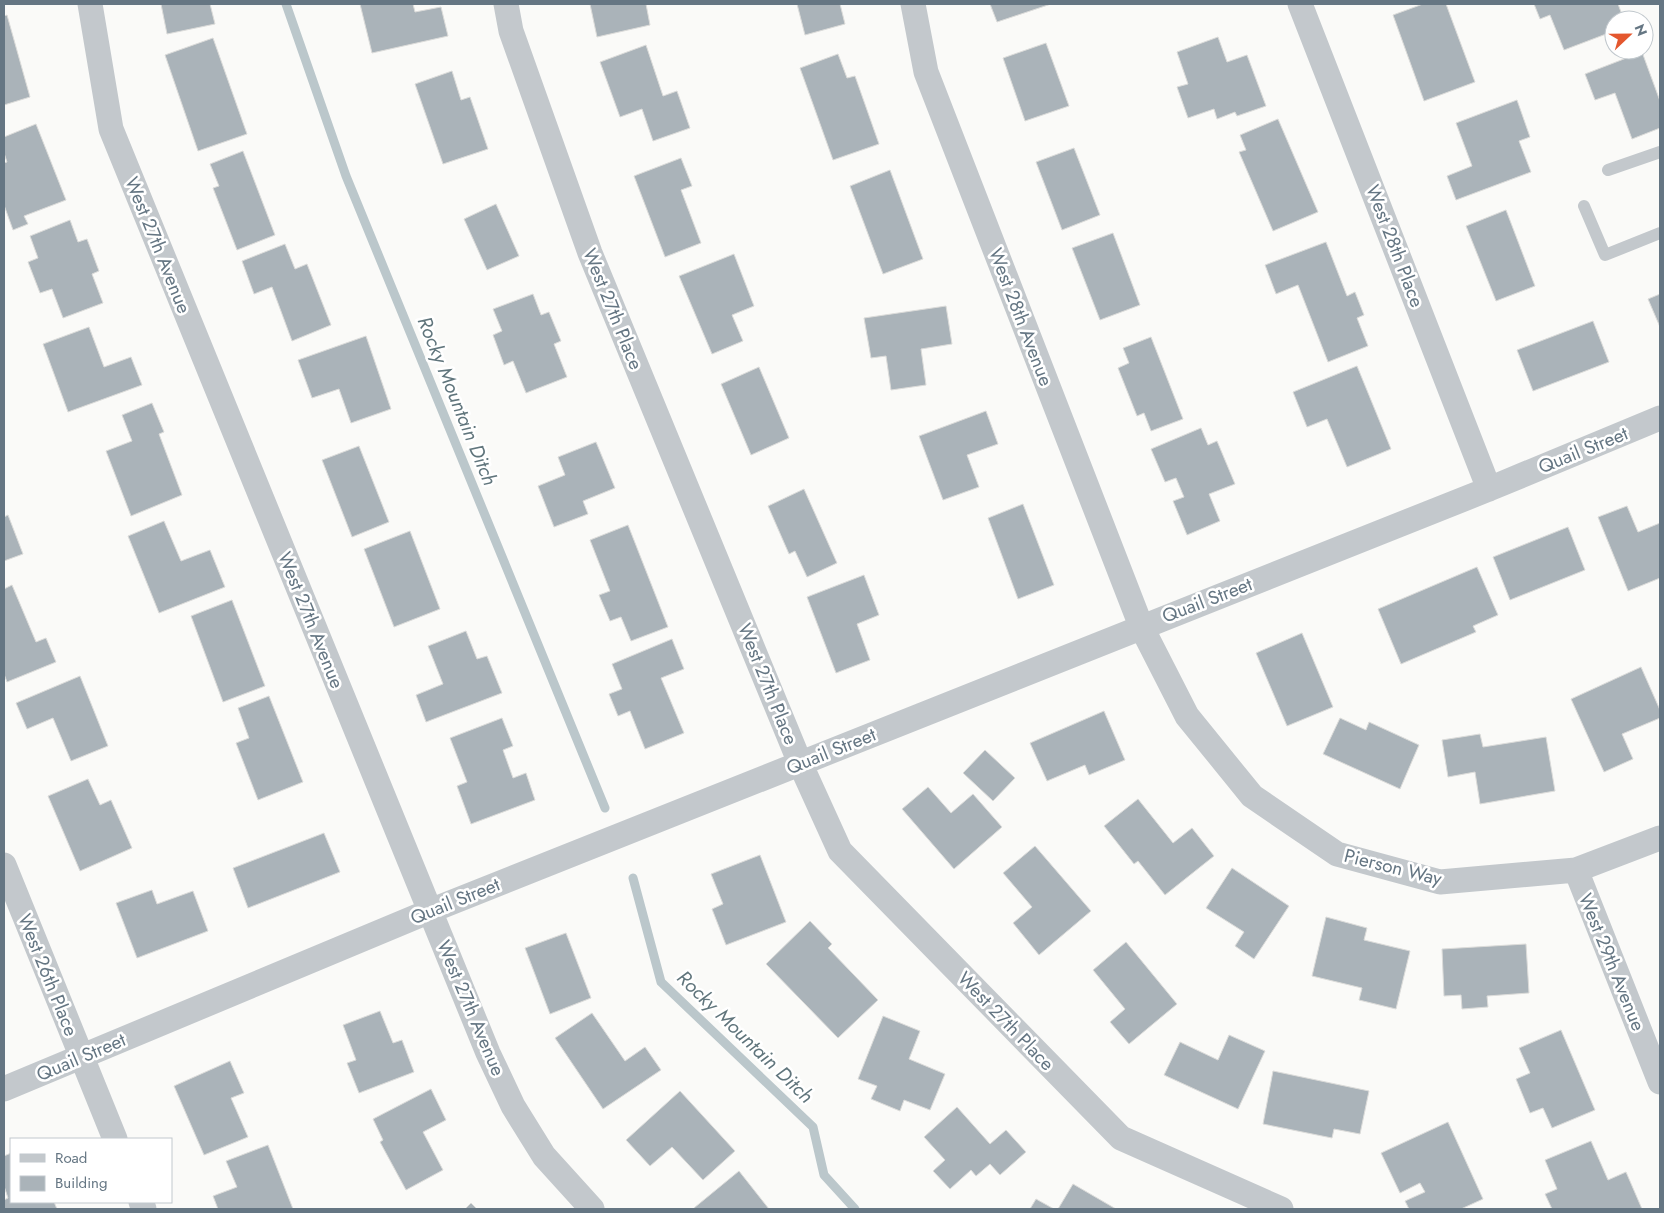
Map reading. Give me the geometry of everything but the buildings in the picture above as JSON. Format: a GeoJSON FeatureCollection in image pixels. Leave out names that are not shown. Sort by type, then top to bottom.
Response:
{"type":"FeatureCollection","features":[{"type":"Feature","properties":{"kind":"street","name":"West 27th Avenue"},"geometry":{"type":"LineString","coordinates":[[90,4],[111,129],[488,1053],[513,1106],[544,1156],[592,1209]]}},
{"type":"Feature","properties":{"kind":"street","name":"West 27th Place"},"geometry":{"type":"LineString","coordinates":[[506,4],[511,31],[590,253],[800,763],[840,851],[1121,1138],[1281,1209]]}},
{"type":"Feature","properties":{"kind":"street","name":"West 28th Avenue"},"geometry":{"type":"LineString","coordinates":[[913,4],[926,72],[1141,626]]}},
{"type":"Feature","properties":{"kind":"street","name":"West 28th Place"},"geometry":{"type":"LineString","coordinates":[[1300,4],[1489,489]]}},
{"type":"Feature","properties":{"kind":"street","name":"Quail Street"},"geometry":{"type":"LineString","coordinates":[[4,1089],[430,911],[1141,626],[1489,489],[1660,418]]}},
{"type":"Feature","properties":{"kind":"street","name":"Pierson Way"},"geometry":{"type":"LineString","coordinates":[[1141,626],[1186,716],[1252,796],[1337,854],[1440,882],[1576,870],[1660,838]]}},
{"type":"Feature","properties":{"kind":"street","name":"West 26th Place"},"geometry":{"type":"LineString","coordinates":[[4,865],[115,1138]]}},
{"type":"Feature","properties":{"kind":"street","name":"West 29th Avenue"},"geometry":{"type":"LineString","coordinates":[[1576,870],[1660,1082]]}},
{"type":"Feature","properties":{"kind":"lane"},"geometry":{"type":"LineString","coordinates":[[1608,170],[1660,152]]}},
{"type":"Feature","properties":{"kind":"lane"},"geometry":{"type":"LineString","coordinates":[[1584,206],[1605,255],[1660,232]]}},
{"type":"Feature","properties":{"kind":"waterway","name":"Rocky Mountain Ditch"},"geometry":{"type":"LineString","coordinates":[[286,4],[346,176],[605,808]]}},
{"type":"Feature","properties":{"kind":"waterway","name":"Rocky Mountain Ditch"},"geometry":{"type":"LineString","coordinates":[[633,878],[661,982],[813,1127],[824,1175],[855,1209]]}}]}
